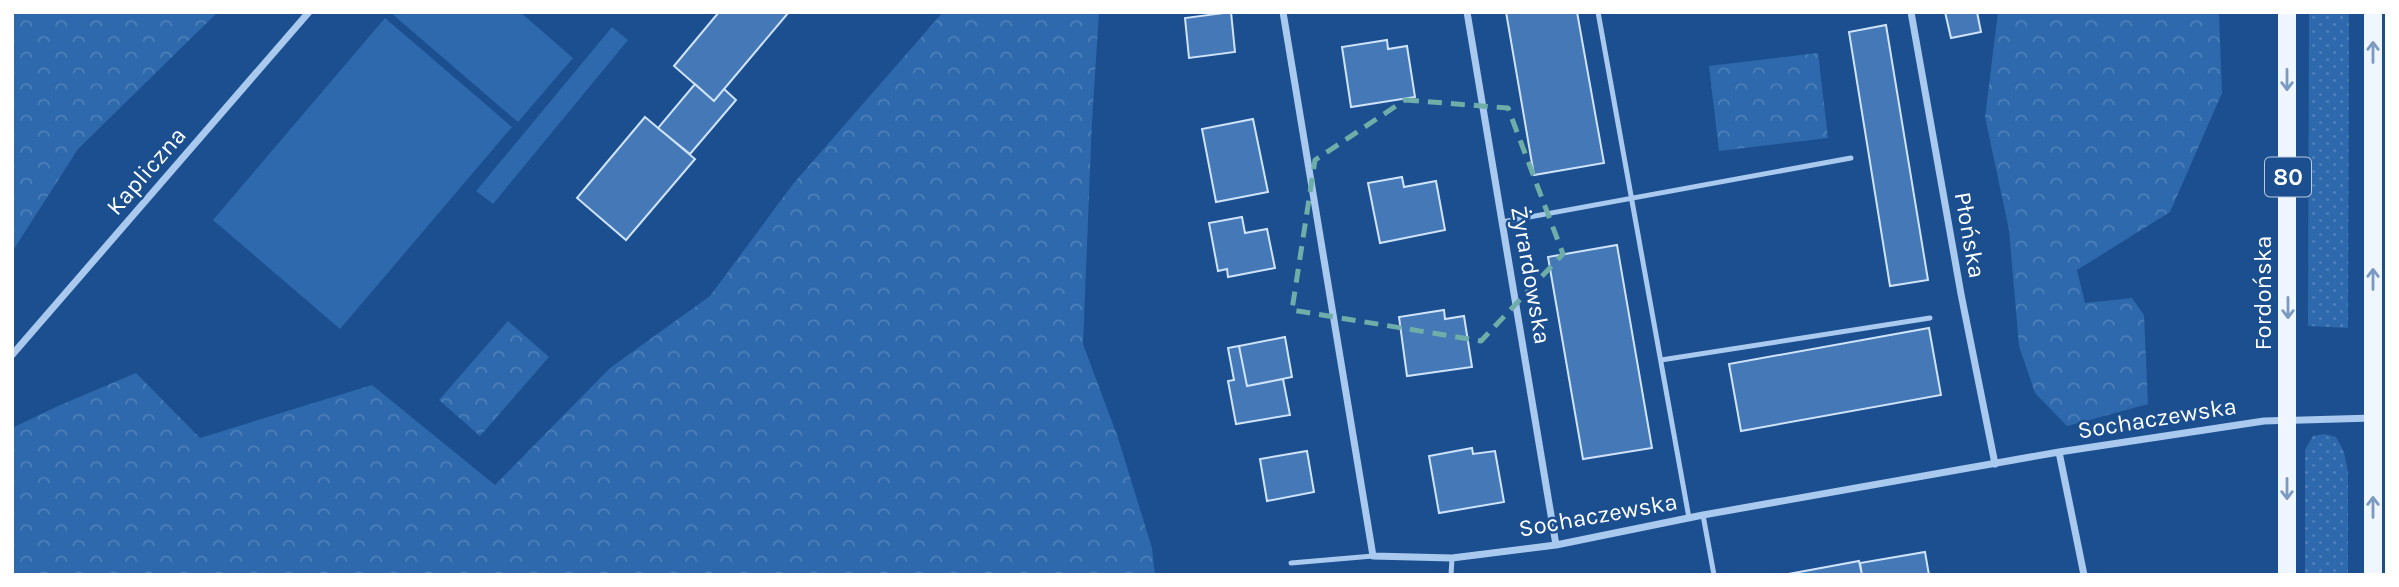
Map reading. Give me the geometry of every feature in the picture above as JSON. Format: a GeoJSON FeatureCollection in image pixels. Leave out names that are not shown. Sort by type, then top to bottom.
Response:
{"type":"FeatureCollection","features":[{"type":"Feature","properties":{"kind":"main road","name":"Fordońska"},"geometry":{"type":"LineString","coordinates":[[2287,12],[2287,575]]}},
{"type":"Feature","properties":{"kind":"main road"},"geometry":{"type":"LineString","coordinates":[[2372,575],[2373,12]]}},
{"type":"Feature","properties":{"kind":"street","name":"Kapliczna"},"geometry":{"type":"LineString","coordinates":[[12,355],[309,12]]}},
{"type":"Feature","properties":{"kind":"street"},"geometry":{"type":"LineString","coordinates":[[1283,12],[1373,556]]}},
{"type":"Feature","properties":{"kind":"street","name":"Żyrardowska"},"geometry":{"type":"LineString","coordinates":[[1467,12],[1556,545]]}},
{"type":"Feature","properties":{"kind":"street","name":"Płońska"},"geometry":{"type":"LineString","coordinates":[[1911,12],[1961,294],[1995,464]]}},
{"type":"Feature","properties":{"kind":"street","name":"Sochaczewska"},"geometry":{"type":"LineString","coordinates":[[1373,556],[1452,558],[1556,545],[1703,515],[2059,452],[2264,421],[2373,418]]}},
{"type":"Feature","properties":{"kind":"street"},"geometry":{"type":"LineString","coordinates":[[2059,452],[2084,575]]}},
{"type":"Feature","properties":{"kind":"lane"},"geometry":{"type":"LineString","coordinates":[[1598,12],[1689,518]]}},
{"type":"Feature","properties":{"kind":"lane"},"geometry":{"type":"LineString","coordinates":[[1502,222],[1851,158]]}},
{"type":"Feature","properties":{"kind":"lane"},"geometry":{"type":"LineString","coordinates":[[1661,360],[1930,318]]}},
{"type":"Feature","properties":{"kind":"lane"},"geometry":{"type":"LineString","coordinates":[[1703,515],[1714,575]]}},
{"type":"Feature","properties":{"kind":"lane"},"geometry":{"type":"LineString","coordinates":[[1291,563],[1373,556]]}},
{"type":"Feature","properties":{"kind":"lane"},"geometry":{"type":"LineString","coordinates":[[1451,575],[1452,558]]}},
{"type":"Feature","properties":{"kind":"highlighted area"},"geometry":{"type":"Polygon","coordinates":[[[1405,100],[1508,108],[1563,254],[1481,341],[1292,310],[1315,160],[1405,100]]]}},
{"type":"Feature","properties":{"kind":"green space"},"geometry":{"type":"Polygon","coordinates":[[[12,12],[218,12],[78,149],[12,252],[12,12]]]}},
{"type":"Feature","properties":{"kind":"green space"},"geometry":{"type":"Polygon","coordinates":[[[520,12],[573,58],[518,122],[391,13],[520,12]]]}},
{"type":"Feature","properties":{"kind":"green space"},"geometry":{"type":"Polygon","coordinates":[[[943,12],[1099,12],[1083,344],[1118,438],[1152,548],[1155,575],[12,575],[12,428],[136,373],[200,438],[372,385],[495,485],[610,368],[710,296],[793,184],[943,12]]]}},
{"type":"Feature","properties":{"kind":"green space"},"geometry":{"type":"Polygon","coordinates":[[[1998,12],[2219,12],[2222,93],[2170,212],[2077,270],[2085,303],[2132,298],[2144,315],[2148,404],[2067,426],[2035,393],[2019,346],[2009,230],[1985,117],[1998,12]]]}},
{"type":"Feature","properties":{"kind":"green space"},"geometry":{"type":"Polygon","coordinates":[[[2309,12],[2349,12],[2348,328],[2308,326],[2309,12]]]}},
{"type":"Feature","properties":{"kind":"green space"},"geometry":{"type":"Polygon","coordinates":[[[385,18],[512,127],[340,329],[213,220],[385,18]]]}},
{"type":"Feature","properties":{"kind":"green space"},"geometry":{"type":"Polygon","coordinates":[[[612,27],[628,40],[493,204],[476,191],[612,27]]]}},
{"type":"Feature","properties":{"kind":"green space"},"geometry":{"type":"Polygon","coordinates":[[[1818,53],[1828,138],[1719,151],[1709,66],[1818,53]]]}},
{"type":"Feature","properties":{"kind":"green space"},"geometry":{"type":"Polygon","coordinates":[[[508,321],[549,357],[480,436],[439,400],[508,321]]]}},
{"type":"Feature","properties":{"kind":"green space"},"geometry":{"type":"Polygon","coordinates":[[[2324,434],[2336,437],[2344,452],[2348,472],[2348,575],[2305,575],[2305,450],[2313,436],[2324,434]]]}},
{"type":"Feature","properties":{"kind":"building"},"geometry":{"type":"Polygon","coordinates":[[[719,12],[789,12],[714,101],[674,66],[719,12]]]}},
{"type":"Feature","properties":{"kind":"building"},"geometry":{"type":"Polygon","coordinates":[[[1231,12],[1235,52],[1189,58],[1185,18],[1231,12]]]}},
{"type":"Feature","properties":{"kind":"building"},"geometry":{"type":"Polygon","coordinates":[[[1506,12],[1577,12],[1604,163],[1534,175],[1506,12]]]}},
{"type":"Feature","properties":{"kind":"building"},"geometry":{"type":"Polygon","coordinates":[[[1945,12],[1977,12],[1981,32],[1951,38],[1945,12]]]}},
{"type":"Feature","properties":{"kind":"building"},"geometry":{"type":"Polygon","coordinates":[[[1886,25],[1928,280],[1890,286],[1849,32],[1886,25]]]}},
{"type":"Feature","properties":{"kind":"building"},"geometry":{"type":"Polygon","coordinates":[[[1387,40],[1388,49],[1407,46],[1415,97],[1351,107],[1342,47],[1387,40]]]}},
{"type":"Feature","properties":{"kind":"building"},"geometry":{"type":"Polygon","coordinates":[[[695,84],[714,101],[724,89],[736,100],[690,154],[658,128],[695,84]]]}},
{"type":"Feature","properties":{"kind":"building"},"geometry":{"type":"Polygon","coordinates":[[[645,117],[695,159],[626,240],[577,198],[645,117]]]}},
{"type":"Feature","properties":{"kind":"building"},"geometry":{"type":"Polygon","coordinates":[[[1253,119],[1268,192],[1216,202],[1202,129],[1253,119]]]}},
{"type":"Feature","properties":{"kind":"building"},"geometry":{"type":"Polygon","coordinates":[[[1402,177],[1404,187],[1436,181],[1445,230],[1380,243],[1368,183],[1402,177]]]}},
{"type":"Feature","properties":{"kind":"building"},"geometry":{"type":"Polygon","coordinates":[[[1242,217],[1245,233],[1267,229],[1275,268],[1228,277],[1227,269],[1218,271],[1209,223],[1242,217]]]}},
{"type":"Feature","properties":{"kind":"building"},"geometry":{"type":"Polygon","coordinates":[[[1617,245],[1652,448],[1583,459],[1548,257],[1617,245]]]}},
{"type":"Feature","properties":{"kind":"building"},"geometry":{"type":"Polygon","coordinates":[[[1444,310],[1445,319],[1464,316],[1472,367],[1407,376],[1399,317],[1444,310]]]}},
{"type":"Feature","properties":{"kind":"building"},"geometry":{"type":"Polygon","coordinates":[[[1929,328],[1941,395],[1741,431],[1729,364],[1929,328]]]}},
{"type":"Feature","properties":{"kind":"building"},"geometry":{"type":"Polygon","coordinates":[[[1285,337],[1292,377],[1247,386],[1239,346],[1285,337]]]}},
{"type":"Feature","properties":{"kind":"building"},"geometry":{"type":"Polygon","coordinates":[[[1239,346],[1247,386],[1283,379],[1290,415],[1236,424],[1228,381],[1234,380],[1228,348],[1239,346]]]}},
{"type":"Feature","properties":{"kind":"building"},"geometry":{"type":"Polygon","coordinates":[[[1472,448],[1473,454],[1495,451],[1504,502],[1439,513],[1429,456],[1472,448]]]}},
{"type":"Feature","properties":{"kind":"building"},"geometry":{"type":"Polygon","coordinates":[[[1307,451],[1314,492],[1267,501],[1260,459],[1307,451]]]}},
{"type":"Feature","properties":{"kind":"building"},"geometry":{"type":"Polygon","coordinates":[[[1925,552],[1929,575],[1862,575],[1860,563],[1925,552]]]}},
{"type":"Feature","properties":{"kind":"building"},"geometry":{"type":"Polygon","coordinates":[[[1859,561],[1862,575],[1783,575],[1859,561]]]}}]}
